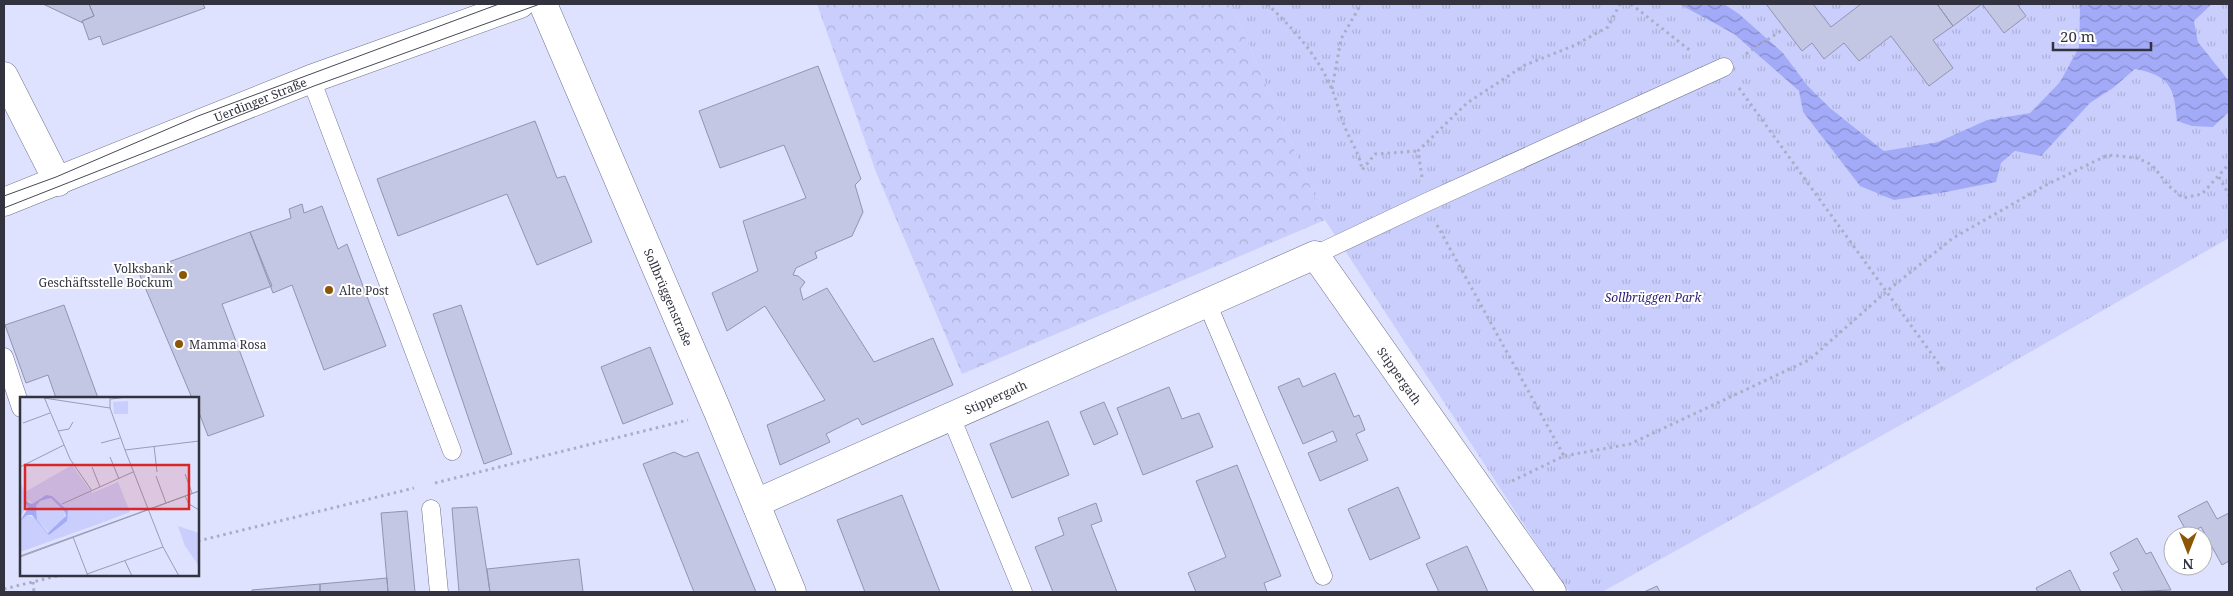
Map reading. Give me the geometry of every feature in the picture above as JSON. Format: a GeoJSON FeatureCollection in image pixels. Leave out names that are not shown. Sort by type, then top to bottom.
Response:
{"type":"FeatureCollection","features":[{"type":"Feature","properties":{"kind":"street","name":"Uerdinger Straße"},"geometry":{"type":"LineString","coordinates":[[4,202],[58,182],[189,126],[311,79],[520,4]]}},
{"type":"Feature","properties":{"kind":"street","name":"Sollbrüggenstraße"},"geometry":{"type":"LineString","coordinates":[[543,4],[756,503],[792,592]]}},
{"type":"Feature","properties":{"kind":"street"},"geometry":{"type":"LineString","coordinates":[[4,76],[58,182]]}},
{"type":"Feature","properties":{"kind":"street","name":"Stippergath"},"geometry":{"type":"LineString","coordinates":[[756,503],[1315,255],[1552,592]]}},
{"type":"Feature","properties":{"kind":"lane"},"geometry":{"type":"LineString","coordinates":[[1315,255],[1724,67]]}},
{"type":"Feature","properties":{"kind":"lane"},"geometry":{"type":"LineString","coordinates":[[311,79],[452,451]]}},
{"type":"Feature","properties":{"kind":"lane"},"geometry":{"type":"LineString","coordinates":[[1207,303],[1323,576]]}},
{"type":"Feature","properties":{"kind":"lane"},"geometry":{"type":"LineString","coordinates":[[4,357],[20,405]]}},
{"type":"Feature","properties":{"kind":"lane","name":"Stippergath"},"geometry":{"type":"LineString","coordinates":[[951,417],[1023,592]]}},
{"type":"Feature","properties":{"kind":"lane"},"geometry":{"type":"LineString","coordinates":[[431,509],[439,592]]}},
{"type":"Feature","properties":{"kind":"path"},"geometry":{"type":"LineString","coordinates":[[1267,4],[1296,31],[1332,90],[1347,133],[1359,153],[1362,170],[1375,154],[1418,151],[1467,103],[1525,65],[1573,46],[1608,27],[1620,4]]}},
{"type":"Feature","properties":{"kind":"path"},"geometry":{"type":"LineString","coordinates":[[1332,90],[1341,39],[1361,4]]}},
{"type":"Feature","properties":{"kind":"path"},"geometry":{"type":"LineString","coordinates":[[1630,4],[1660,24],[1688,50],[1724,67],[1944,371]]}},
{"type":"Feature","properties":{"kind":"path"},"geometry":{"type":"LineString","coordinates":[[1744,55],[1785,28]]}},
{"type":"Feature","properties":{"kind":"path"},"geometry":{"type":"LineString","coordinates":[[1418,151],[1425,203],[1564,456]]}},
{"type":"Feature","properties":{"kind":"path"},"geometry":{"type":"LineString","coordinates":[[1484,494],[1564,456],[1630,444],[1809,360],[1887,291],[1953,238],[2046,185],[2108,155],[2137,158],[2152,165],[2169,186],[2183,198],[2202,194],[2229,164]]}},
{"type":"Feature","properties":{"kind":"path"},"geometry":{"type":"LineString","coordinates":[[2219,177],[2229,196]]}},
{"type":"Feature","properties":{"kind":"path"},"geometry":{"type":"LineString","coordinates":[[4,589],[57,576]]}},
{"type":"Feature","properties":{"kind":"path"},"geometry":{"type":"LineString","coordinates":[[33,582],[34,592]]}},
{"type":"Feature","properties":{"kind":"green space"},"geometry":{"type":"Polygon","coordinates":[[[817,4],[1231,4],[1325,220],[962,374],[876,172],[817,4]]]}},
{"type":"Feature","properties":{"kind":"green space","name":"Sollbrüggen Park"},"geometry":{"type":"Polygon","coordinates":[[[1231,4],[1679,4],[1734,34],[1799,91],[1803,112],[1860,186],[2001,163],[2015,151],[2041,155],[2090,103],[2113,88],[2135,69],[2156,75],[2168,85],[2174,100],[2178,122],[2213,127],[2229,112],[2229,238],[1990,375],[1602,592],[1573,592],[1566,589],[1325,220],[1231,4]]]}},
{"type":"Feature","properties":{"kind":"green space"},"geometry":{"type":"Polygon","coordinates":[[[1724,4],[1766,4],[1802,50],[1812,43],[1824,59],[1844,43],[1859,61],[1891,36],[1929,86],[1953,68],[1933,40],[1982,4],[2004,33],[2026,16],[2017,4],[2080,4],[2079,47],[2060,82],[2030,113],[1987,120],[1938,142],[1884,151],[1830,108],[1807,85],[1783,53],[1724,4]]]}},
{"type":"Feature","properties":{"kind":"green space"},"geometry":{"type":"Polygon","coordinates":[[[1813,4],[1861,4],[1831,27],[1813,4]]]}},
{"type":"Feature","properties":{"kind":"green space"},"geometry":{"type":"Polygon","coordinates":[[[2212,4],[2229,4],[2229,81],[2198,42],[2194,21],[2212,4]]]}},
{"type":"Feature","properties":{"kind":"water"},"geometry":{"type":"Polygon","coordinates":[[[1679,4],[1724,4],[1739,14],[1783,53],[1807,85],[1830,108],[1884,151],[1938,142],[1987,120],[2030,113],[2060,82],[2079,47],[2080,4],[2212,4],[2194,21],[2198,42],[2229,81],[2229,112],[2213,127],[2192,126],[2177,121],[2172,91],[2168,85],[2156,75],[2135,69],[2113,88],[2090,103],[2041,156],[2015,151],[2001,163],[1996,182],[1894,200],[1860,186],[1803,112],[1799,91],[1734,34],[1679,4]]]}},
{"type":"Feature","properties":{"kind":"building"},"geometry":{"type":"Polygon","coordinates":[[[43,4],[89,4],[94,16],[82,21],[83,23],[43,4]]]}},
{"type":"Feature","properties":{"kind":"building"},"geometry":{"type":"Polygon","coordinates":[[[89,4],[203,4],[205,8],[103,45],[100,36],[89,40],[82,21],[94,16],[89,4]]]}},
{"type":"Feature","properties":{"kind":"building"},"geometry":{"type":"Polygon","coordinates":[[[1766,4],[1813,4],[1831,27],[1861,4],[1937,4],[1953,26],[1933,40],[1953,68],[1929,86],[1891,36],[1859,61],[1844,43],[1824,59],[1812,43],[1802,51],[1766,4]]]}},
{"type":"Feature","properties":{"kind":"building"},"geometry":{"type":"Polygon","coordinates":[[[1937,4],[1982,4],[1953,26],[1937,4]]]}},
{"type":"Feature","properties":{"kind":"building"},"geometry":{"type":"Polygon","coordinates":[[[1982,4],[2017,4],[2026,16],[2004,33],[1982,4]]]}},
{"type":"Feature","properties":{"kind":"building"},"geometry":{"type":"Polygon","coordinates":[[[818,66],[861,179],[855,185],[863,212],[852,236],[815,252],[817,258],[796,268],[793,275],[798,276],[805,282],[800,289],[803,300],[827,288],[874,362],[933,338],[953,385],[862,425],[858,418],[826,434],[830,442],[780,465],[767,425],[825,400],[765,306],[727,331],[712,293],[758,271],[743,221],[806,198],[784,145],[720,168],[699,111],[818,66]]]}},
{"type":"Feature","properties":{"kind":"building"},"geometry":{"type":"Polygon","coordinates":[[[535,121],[557,178],[565,176],[592,242],[537,265],[507,194],[398,236],[377,179],[535,121]]]}},
{"type":"Feature","properties":{"kind":"building","name":"Alte Post"},"geometry":{"type":"Polygon","coordinates":[[[302,204],[304,213],[322,206],[338,249],[347,244],[386,346],[324,370],[292,285],[273,293],[250,232],[291,218],[289,209],[302,204]]]}},
{"type":"Feature","properties":{"kind":"building"},"geometry":{"type":"Polygon","coordinates":[[[250,232],[272,286],[222,304],[264,416],[208,436],[199,413],[199,397],[192,397],[139,273],[250,232]]]}},
{"type":"Feature","properties":{"kind":"building"},"geometry":{"type":"Polygon","coordinates":[[[64,305],[98,397],[56,397],[48,375],[26,383],[5,325],[64,305]]]}},
{"type":"Feature","properties":{"kind":"building"},"geometry":{"type":"Polygon","coordinates":[[[461,305],[512,454],[484,464],[433,314],[461,305]]]}},
{"type":"Feature","properties":{"kind":"building"},"geometry":{"type":"Polygon","coordinates":[[[650,347],[673,404],[623,424],[601,367],[650,347]]]}},
{"type":"Feature","properties":{"kind":"building"},"geometry":{"type":"Polygon","coordinates":[[[1335,373],[1354,417],[1359,415],[1365,430],[1356,434],[1368,460],[1320,481],[1308,453],[1337,441],[1333,431],[1303,444],[1278,387],[1299,378],[1303,387],[1335,373]]]}},
{"type":"Feature","properties":{"kind":"building"},"geometry":{"type":"Polygon","coordinates":[[[1169,387],[1182,419],[1199,413],[1213,447],[1143,475],[1117,408],[1169,387]]]}},
{"type":"Feature","properties":{"kind":"building"},"geometry":{"type":"Polygon","coordinates":[[[1104,402],[1118,434],[1094,445],[1080,412],[1104,402]]]}},
{"type":"Feature","properties":{"kind":"building"},"geometry":{"type":"Polygon","coordinates":[[[1048,421],[1069,475],[1012,498],[990,444],[1048,421]]]}},
{"type":"Feature","properties":{"kind":"building"},"geometry":{"type":"Polygon","coordinates":[[[674,452],[685,457],[698,452],[756,592],[694,592],[643,464],[674,452]]]}},
{"type":"Feature","properties":{"kind":"building"},"geometry":{"type":"Polygon","coordinates":[[[1237,465],[1281,576],[1264,583],[1267,592],[1196,592],[1188,573],[1226,557],[1196,481],[1237,465]]]}},
{"type":"Feature","properties":{"kind":"building"},"geometry":{"type":"Polygon","coordinates":[[[1398,487],[1420,538],[1370,560],[1348,509],[1398,487]]]}},
{"type":"Feature","properties":{"kind":"building"},"geometry":{"type":"Polygon","coordinates":[[[902,495],[940,592],[865,592],[837,520],[902,495]]]}},
{"type":"Feature","properties":{"kind":"building"},"geometry":{"type":"Polygon","coordinates":[[[2207,501],[2217,519],[2229,513],[2229,561],[2222,565],[2213,549],[2213,526],[2184,526],[2178,516],[2207,501]]]}},
{"type":"Feature","properties":{"kind":"building"},"geometry":{"type":"Polygon","coordinates":[[[1096,503],[1102,521],[1091,525],[1117,592],[1053,592],[1035,547],[1064,535],[1058,518],[1096,503]]]}},
{"type":"Feature","properties":{"kind":"building"},"geometry":{"type":"Polygon","coordinates":[[[477,507],[490,592],[459,592],[452,508],[477,507]]]}},
{"type":"Feature","properties":{"kind":"building"},"geometry":{"type":"Polygon","coordinates":[[[407,511],[415,592],[388,592],[381,513],[407,511]]]}},
{"type":"Feature","properties":{"kind":"building"},"geometry":{"type":"Polygon","coordinates":[[[2137,538],[2146,554],[2151,552],[2171,590],[2123,592],[2113,573],[2119,570],[2110,553],[2137,538]]]}},
{"type":"Feature","properties":{"kind":"building"},"geometry":{"type":"Polygon","coordinates":[[[1467,546],[1488,592],[1439,592],[1426,564],[1467,546]]]}},
{"type":"Feature","properties":{"kind":"building"},"geometry":{"type":"Polygon","coordinates":[[[579,559],[583,592],[490,592],[487,569],[579,559]]]}},
{"type":"Feature","properties":{"kind":"building"},"geometry":{"type":"Polygon","coordinates":[[[2070,570],[2081,592],[2038,592],[2036,588],[2070,570]]]}},
{"type":"Feature","properties":{"kind":"building"},"geometry":{"type":"Polygon","coordinates":[[[387,578],[388,592],[320,592],[320,584],[387,578]]]}},
{"type":"Feature","properties":{"kind":"building"},"geometry":{"type":"Polygon","coordinates":[[[320,584],[320,592],[252,592],[252,590],[320,584]]]}},
{"type":"Feature","properties":{"kind":"building"},"geometry":{"type":"Polygon","coordinates":[[[1657,586],[1660,592],[1644,592],[1657,586]]]}},
{"type":"Feature","properties":{"kind":"tram line"},"geometry":{"type":"LineString","coordinates":[[4,196],[56,177],[198,116],[499,4]]}},
{"type":"Feature","properties":{"kind":"tram line"},"geometry":{"type":"LineString","coordinates":[[4,208],[314,86],[540,4]]}},
{"type":"Feature","properties":{"kind":"place","name":"Volksbank Geschäftsstelle Bockum"},"geometry":{"type":"Point","coordinates":[183,275]}},
{"type":"Feature","properties":{"kind":"place","name":"Alte Post"},"geometry":{"type":"Point","coordinates":[329,290]}},
{"type":"Feature","properties":{"kind":"place","name":"Mamma Rosa"},"geometry":{"type":"Point","coordinates":[179,344]}}]}
